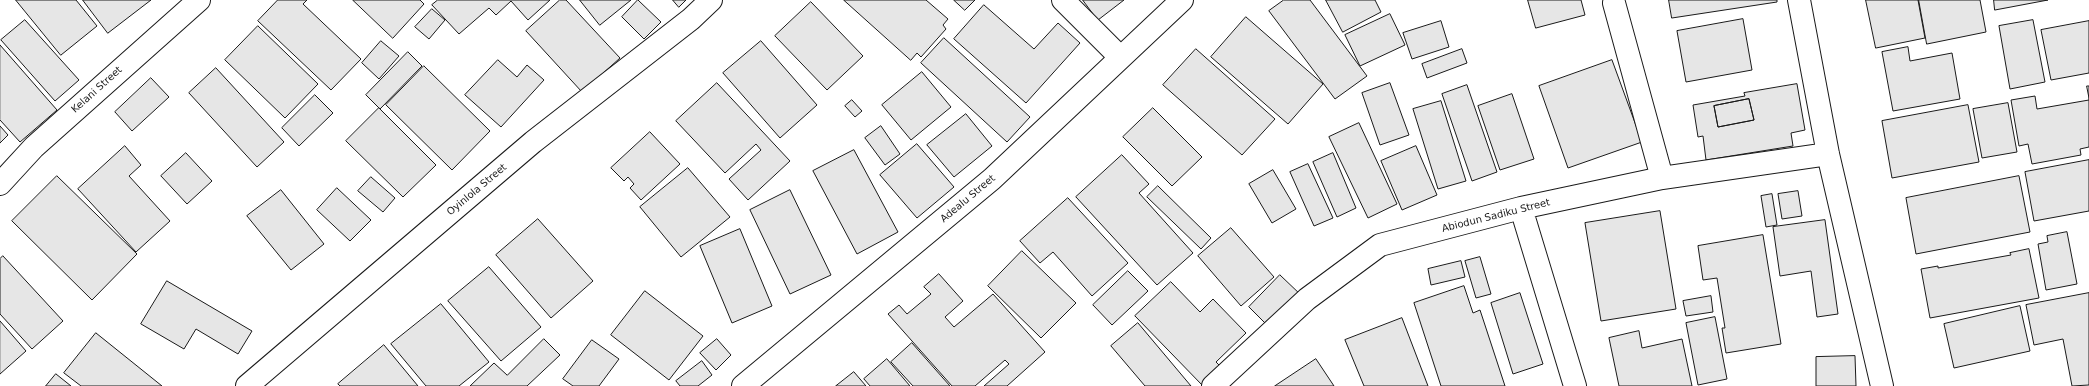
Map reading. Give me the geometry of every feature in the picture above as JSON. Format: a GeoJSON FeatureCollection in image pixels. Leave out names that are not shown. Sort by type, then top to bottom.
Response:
{"type":"FeatureCollection","features":[{"type":"Feature","properties":{"kind":"street","name":"Kelani Street"},"geometry":{"type":"LineString","coordinates":[[0,184],[34,147],[198,0]]}},
{"type":"Feature","properties":{"kind":"street","name":"Oyinlola Street"},"geometry":{"type":"LineString","coordinates":[[247,386],[533,142],[691,19],[711,0]]}},
{"type":"Feature","properties":{"kind":"street"},"geometry":{"type":"LineString","coordinates":[[1063,0],[1120,57]]}},
{"type":"Feature","properties":{"kind":"street","name":"Adealu Street"},"geometry":{"type":"LineString","coordinates":[[743,386],[992,179],[1182,0]]}},
{"type":"Feature","properties":{"kind":"street"},"geometry":{"type":"LineString","coordinates":[[1799,0],[1828,154],[1882,386]]}},
{"type":"Feature","properties":{"kind":"street"},"geometry":{"type":"LineString","coordinates":[[1614,3],[1662,178]]}},
{"type":"Feature","properties":{"kind":"street","name":"Abiodun Sadiku Street"},"geometry":{"type":"LineString","coordinates":[[1213,386],[1307,299],[1380,245],[1521,208],[1662,178],[1828,154]]}},
{"type":"Feature","properties":{"kind":"street"},"geometry":{"type":"LineString","coordinates":[[1521,208],[1575,386]]}},
{"type":"Feature","properties":{"kind":"building"},"geometry":{"type":"Polygon","coordinates":[[[16,0],[76,0],[97,26],[61,55],[16,0]]]}},
{"type":"Feature","properties":{"kind":"building"},"geometry":{"type":"Polygon","coordinates":[[[83,0],[151,0],[108,33],[83,0]]]}},
{"type":"Feature","properties":{"kind":"building"},"geometry":{"type":"Polygon","coordinates":[[[278,0],[307,0],[303,4],[361,59],[331,90],[258,21],[278,0]]]}},
{"type":"Feature","properties":{"kind":"building"},"geometry":{"type":"Polygon","coordinates":[[[353,0],[420,0],[424,4],[393,38],[353,0]]]}},
{"type":"Feature","properties":{"kind":"building"},"geometry":{"type":"Polygon","coordinates":[[[438,0],[550,0],[528,20],[511,1],[496,15],[489,8],[459,34],[432,5],[438,0]]]}},
{"type":"Feature","properties":{"kind":"building"},"geometry":{"type":"Polygon","coordinates":[[[560,0],[566,0],[620,58],[582,92],[526,31],[560,0]]]}},
{"type":"Feature","properties":{"kind":"building"},"geometry":{"type":"Polygon","coordinates":[[[580,0],[631,0],[600,25],[580,0]]]}},
{"type":"Feature","properties":{"kind":"building"},"geometry":{"type":"Polygon","coordinates":[[[638,0],[661,22],[644,39],[622,17],[638,0]]]}},
{"type":"Feature","properties":{"kind":"building"},"geometry":{"type":"Polygon","coordinates":[[[673,0],[686,0],[679,7],[673,0]]]}},
{"type":"Feature","properties":{"kind":"building"},"geometry":{"type":"Polygon","coordinates":[[[844,0],[926,0],[948,19],[943,25],[946,29],[921,57],[917,53],[911,60],[844,0]]]}},
{"type":"Feature","properties":{"kind":"building"},"geometry":{"type":"Polygon","coordinates":[[[954,0],[975,0],[965,10],[954,0]]]}},
{"type":"Feature","properties":{"kind":"building"},"geometry":{"type":"Polygon","coordinates":[[[1083,0],[1124,0],[1098,20],[1083,0]]]}},
{"type":"Feature","properties":{"kind":"building"},"geometry":{"type":"Polygon","coordinates":[[[1284,0],[1310,0],[1367,76],[1335,99],[1269,11],[1284,0]]]}},
{"type":"Feature","properties":{"kind":"building"},"geometry":{"type":"Polygon","coordinates":[[[1326,0],[1375,0],[1381,12],[1343,32],[1326,0]]]}},
{"type":"Feature","properties":{"kind":"building"},"geometry":{"type":"Polygon","coordinates":[[[1528,0],[1581,0],[1585,15],[1536,28],[1528,0]]]}},
{"type":"Feature","properties":{"kind":"building"},"geometry":{"type":"Polygon","coordinates":[[[1669,0],[1777,0],[1777,2],[1672,18],[1669,0]]]}},
{"type":"Feature","properties":{"kind":"building"},"geometry":{"type":"Polygon","coordinates":[[[1866,0],[1918,0],[1925,38],[1876,48],[1866,0]]]}},
{"type":"Feature","properties":{"kind":"building"},"geometry":{"type":"Polygon","coordinates":[[[1919,0],[1980,0],[1986,32],[1927,44],[1919,0]]]}},
{"type":"Feature","properties":{"kind":"building"},"geometry":{"type":"Polygon","coordinates":[[[1994,0],[2048,0],[1995,10],[1994,0]]]}},
{"type":"Feature","properties":{"kind":"building"},"geometry":{"type":"Polygon","coordinates":[[[811,2],[863,56],[827,90],[775,36],[811,2]]]}},
{"type":"Feature","properties":{"kind":"building"},"geometry":{"type":"Polygon","coordinates":[[[984,5],[1034,49],[1058,23],[1080,43],[1026,103],[954,39],[984,5]]]}},
{"type":"Feature","properties":{"kind":"building"},"geometry":{"type":"Polygon","coordinates":[[[432,9],[445,20],[429,39],[415,27],[432,9]]]}},
{"type":"Feature","properties":{"kind":"building"},"geometry":{"type":"Polygon","coordinates":[[[1390,14],[1405,45],[1360,66],[1345,35],[1390,14]]]}},
{"type":"Feature","properties":{"kind":"building"},"geometry":{"type":"Polygon","coordinates":[[[1246,17],[1323,84],[1288,124],[1211,57],[1246,17]]]}},
{"type":"Feature","properties":{"kind":"building"},"geometry":{"type":"Polygon","coordinates":[[[1743,19],[1752,70],[1686,82],[1677,31],[1743,19]]]}},
{"type":"Feature","properties":{"kind":"building"},"geometry":{"type":"Polygon","coordinates":[[[25,20],[79,80],[55,101],[1,40],[25,20]]]}},
{"type":"Feature","properties":{"kind":"building"},"geometry":{"type":"Polygon","coordinates":[[[2033,20],[2045,82],[2010,89],[1999,26],[2033,20]]]}},
{"type":"Feature","properties":{"kind":"building"},"geometry":{"type":"Polygon","coordinates":[[[1441,21],[1449,47],[1412,59],[1403,33],[1441,21]]]}},
{"type":"Feature","properties":{"kind":"building"},"geometry":{"type":"Polygon","coordinates":[[[2089,21],[2089,73],[2051,80],[2041,30],[2089,21]]]}},
{"type":"Feature","properties":{"kind":"building"},"geometry":{"type":"Polygon","coordinates":[[[258,26],[318,84],[285,118],[225,60],[258,26]]]}},
{"type":"Feature","properties":{"kind":"building"},"geometry":{"type":"Polygon","coordinates":[[[944,38],[1030,117],[1007,142],[921,63],[944,38]]]}},
{"type":"Feature","properties":{"kind":"building"},"geometry":{"type":"Polygon","coordinates":[[[381,41],[399,56],[379,79],[362,63],[381,41]]]}},
{"type":"Feature","properties":{"kind":"building"},"geometry":{"type":"Polygon","coordinates":[[[761,41],[817,105],[780,138],[723,73],[761,41]]]}},
{"type":"Feature","properties":{"kind":"building"},"geometry":{"type":"Polygon","coordinates":[[[0,45],[57,110],[20,142],[0,120],[0,45]]]}},
{"type":"Feature","properties":{"kind":"building"},"geometry":{"type":"Polygon","coordinates":[[[1908,47],[1910,61],[1952,53],[1960,99],[1893,111],[1882,52],[1908,47]]]}},
{"type":"Feature","properties":{"kind":"building"},"geometry":{"type":"Polygon","coordinates":[[[1196,49],[1275,119],[1242,155],[1163,85],[1196,49]]]}},
{"type":"Feature","properties":{"kind":"building"},"geometry":{"type":"Polygon","coordinates":[[[1462,49],[1467,63],[1427,78],[1422,64],[1462,49]]]}},
{"type":"Feature","properties":{"kind":"building"},"geometry":{"type":"Polygon","coordinates":[[[408,52],[422,66],[380,109],[366,95],[408,52]]]}},
{"type":"Feature","properties":{"kind":"building"},"geometry":{"type":"Polygon","coordinates":[[[498,60],[517,77],[527,65],[544,80],[501,127],[465,95],[498,60]]]}},
{"type":"Feature","properties":{"kind":"building"},"geometry":{"type":"Polygon","coordinates":[[[1612,60],[1642,142],[1568,168],[1539,86],[1612,60]]]}},
{"type":"Feature","properties":{"kind":"building"},"geometry":{"type":"Polygon","coordinates":[[[424,66],[490,131],[452,170],[386,105],[424,66]]]}},
{"type":"Feature","properties":{"kind":"building"},"geometry":{"type":"Polygon","coordinates":[[[216,68],[284,142],[257,167],[189,93],[216,68]]]}},
{"type":"Feature","properties":{"kind":"building"},"geometry":{"type":"Polygon","coordinates":[[[922,72],[951,107],[911,140],[882,105],[922,72]]]}},
{"type":"Feature","properties":{"kind":"building"},"geometry":{"type":"Polygon","coordinates":[[[151,78],[169,97],[132,131],[115,112],[151,78]]]}},
{"type":"Feature","properties":{"kind":"building"},"geometry":{"type":"Polygon","coordinates":[[[717,83],[790,161],[748,200],[729,179],[761,150],[756,144],[725,173],[676,121],[717,83]]]}},
{"type":"Feature","properties":{"kind":"building"},"geometry":{"type":"Polygon","coordinates":[[[1390,83],[1409,135],[1380,145],[1362,93],[1390,83]]]}},
{"type":"Feature","properties":{"kind":"building"},"geometry":{"type":"Polygon","coordinates":[[[1797,84],[1805,130],[1791,133],[1793,146],[1706,160],[1703,136],[1698,137],[1693,105],[1745,96],[1744,93],[1797,84]],[[1749,99],[1714,106],[1718,127],[1754,120],[1749,99]]]}},
{"type":"Feature","properties":{"kind":"building"},"geometry":{"type":"Polygon","coordinates":[[[1467,85],[1497,172],[1472,181],[1442,94],[1467,85]]]}},
{"type":"Feature","properties":{"kind":"building"},"geometry":{"type":"Polygon","coordinates":[[[2087,86],[2089,86],[2089,100],[2087,86]]]}},
{"type":"Feature","properties":{"kind":"building"},"geometry":{"type":"Polygon","coordinates":[[[1512,94],[1534,159],[1500,170],[1478,106],[1512,94]]]}},
{"type":"Feature","properties":{"kind":"building"},"geometry":{"type":"Polygon","coordinates":[[[315,95],[333,113],[299,146],[282,128],[315,95]]]}},
{"type":"Feature","properties":{"kind":"building"},"geometry":{"type":"Polygon","coordinates":[[[2035,96],[2037,109],[2089,100],[2089,147],[2080,149],[2081,155],[2032,164],[2028,144],[2019,146],[2011,100],[2035,96]]]}},
{"type":"Feature","properties":{"kind":"building"},"geometry":{"type":"Polygon","coordinates":[[[1749,99],[1754,120],[1718,127],[1714,106],[1749,99]]]}},
{"type":"Feature","properties":{"kind":"building"},"geometry":{"type":"Polygon","coordinates":[[[852,100],[862,111],[855,117],[845,106],[852,100]]]}},
{"type":"Feature","properties":{"kind":"building"},"geometry":{"type":"Polygon","coordinates":[[[1441,101],[1466,181],[1438,189],[1413,109],[1441,101]]]}},
{"type":"Feature","properties":{"kind":"building"},"geometry":{"type":"Polygon","coordinates":[[[2008,103],[2017,152],[1982,158],[1973,109],[2008,103]]]}},
{"type":"Feature","properties":{"kind":"building"},"geometry":{"type":"Polygon","coordinates":[[[1968,105],[1979,162],[1892,178],[1882,121],[1968,105]]]}},
{"type":"Feature","properties":{"kind":"building"},"geometry":{"type":"Polygon","coordinates":[[[379,108],[436,165],[403,197],[346,141],[379,108]]]}},
{"type":"Feature","properties":{"kind":"building"},"geometry":{"type":"Polygon","coordinates":[[[1153,108],[1202,157],[1172,186],[1123,137],[1153,108]]]}},
{"type":"Feature","properties":{"kind":"building"},"geometry":{"type":"Polygon","coordinates":[[[966,114],[992,146],[954,177],[927,145],[966,114]]]}},
{"type":"Feature","properties":{"kind":"building"},"geometry":{"type":"Polygon","coordinates":[[[1359,123],[1397,204],[1368,218],[1329,137],[1359,123]]]}},
{"type":"Feature","properties":{"kind":"building"},"geometry":{"type":"Polygon","coordinates":[[[0,126],[8,135],[0,143],[0,126]]]}},
{"type":"Feature","properties":{"kind":"building"},"geometry":{"type":"Polygon","coordinates":[[[881,126],[900,154],[885,165],[865,138],[881,126]]]}},
{"type":"Feature","properties":{"kind":"building"},"geometry":{"type":"Polygon","coordinates":[[[650,132],[680,164],[641,200],[630,188],[634,184],[628,177],[624,181],[611,168],[650,132]]]}},
{"type":"Feature","properties":{"kind":"building"},"geometry":{"type":"Polygon","coordinates":[[[917,144],[954,187],[917,218],[880,175],[917,144]]]}},
{"type":"Feature","properties":{"kind":"building"},"geometry":{"type":"Polygon","coordinates":[[[125,146],[141,165],[129,176],[170,221],[136,252],[78,189],[125,146]]]}},
{"type":"Feature","properties":{"kind":"building"},"geometry":{"type":"Polygon","coordinates":[[[1416,146],[1437,195],[1402,210],[1381,161],[1416,146]]]}},
{"type":"Feature","properties":{"kind":"building"},"geometry":{"type":"Polygon","coordinates":[[[854,150],[898,232],[857,254],[813,171],[854,150]]]}},
{"type":"Feature","properties":{"kind":"building"},"geometry":{"type":"Polygon","coordinates":[[[186,153],[212,181],[187,204],[161,176],[186,153]]]}},
{"type":"Feature","properties":{"kind":"building"},"geometry":{"type":"Polygon","coordinates":[[[1333,153],[1356,208],[1337,217],[1313,162],[1333,153]]]}},
{"type":"Feature","properties":{"kind":"building"},"geometry":{"type":"Polygon","coordinates":[[[1122,155],[1149,184],[1139,193],[1193,253],[1157,285],[1076,197],[1122,155]]]}},
{"type":"Feature","properties":{"kind":"building"},"geometry":{"type":"Polygon","coordinates":[[[2089,160],[2089,211],[2034,221],[2025,172],[2089,160]]]}},
{"type":"Feature","properties":{"kind":"building"},"geometry":{"type":"Polygon","coordinates":[[[1308,164],[1333,218],[1314,226],[1290,172],[1308,164]]]}},
{"type":"Feature","properties":{"kind":"building"},"geometry":{"type":"Polygon","coordinates":[[[688,168],[730,217],[681,257],[640,207],[688,168]]]}},
{"type":"Feature","properties":{"kind":"building"},"geometry":{"type":"Polygon","coordinates":[[[1273,170],[1296,209],[1272,223],[1249,184],[1273,170]]]}},
{"type":"Feature","properties":{"kind":"building"},"geometry":{"type":"Polygon","coordinates":[[[57,176],[137,254],[92,300],[12,221],[57,176]]]}},
{"type":"Feature","properties":{"kind":"building"},"geometry":{"type":"Polygon","coordinates":[[[2019,176],[2030,232],[1916,254],[1906,198],[2019,176]]]}},
{"type":"Feature","properties":{"kind":"building"},"geometry":{"type":"Polygon","coordinates":[[[371,177],[395,198],[383,212],[358,191],[371,177]]]}},
{"type":"Feature","properties":{"kind":"building"},"geometry":{"type":"Polygon","coordinates":[[[1158,186],[1211,238],[1201,249],[1147,197],[1158,186]]]}},
{"type":"Feature","properties":{"kind":"building"},"geometry":{"type":"Polygon","coordinates":[[[337,188],[371,220],[350,241],[317,210],[337,188]]]}},
{"type":"Feature","properties":{"kind":"building"},"geometry":{"type":"Polygon","coordinates":[[[281,190],[324,244],[291,270],[247,216],[281,190]]]}},
{"type":"Feature","properties":{"kind":"building"},"geometry":{"type":"Polygon","coordinates":[[[790,190],[831,275],[790,294],[750,210],[790,190]]]}},
{"type":"Feature","properties":{"kind":"building"},"geometry":{"type":"Polygon","coordinates":[[[1798,191],[1802,216],[1782,219],[1778,194],[1798,191]]]}},
{"type":"Feature","properties":{"kind":"building"},"geometry":{"type":"Polygon","coordinates":[[[1772,194],[1777,225],[1766,227],[1761,196],[1772,194]]]}},
{"type":"Feature","properties":{"kind":"building"},"geometry":{"type":"Polygon","coordinates":[[[1068,198],[1128,263],[1092,296],[1053,252],[1040,263],[1020,241],[1068,198]]]}},
{"type":"Feature","properties":{"kind":"building"},"geometry":{"type":"Polygon","coordinates":[[[1660,211],[1676,309],[1601,321],[1585,223],[1660,211]]]}},
{"type":"Feature","properties":{"kind":"building"},"geometry":{"type":"Polygon","coordinates":[[[538,219],[593,281],[551,318],[496,255],[538,219]]]}},
{"type":"Feature","properties":{"kind":"building"},"geometry":{"type":"Polygon","coordinates":[[[1825,220],[1838,314],[1817,317],[1811,271],[1780,276],[1773,227],[1825,220]]]}},
{"type":"Feature","properties":{"kind":"building"},"geometry":{"type":"Polygon","coordinates":[[[1231,228],[1274,277],[1241,306],[1198,256],[1231,228]]]}},
{"type":"Feature","properties":{"kind":"building"},"geometry":{"type":"Polygon","coordinates":[[[740,229],[772,306],[732,323],[700,246],[740,229]]]}},
{"type":"Feature","properties":{"kind":"building"},"geometry":{"type":"Polygon","coordinates":[[[2067,232],[2077,284],[2046,290],[2038,244],[2048,242],[2047,236],[2067,232]]]}},
{"type":"Feature","properties":{"kind":"building"},"geometry":{"type":"Polygon","coordinates":[[[1763,235],[1781,344],[1726,353],[1722,328],[1725,328],[1717,278],[1703,280],[1698,246],[1763,235]]]}},
{"type":"Feature","properties":{"kind":"building"},"geometry":{"type":"Polygon","coordinates":[[[2029,249],[2039,298],[1930,318],[1921,269],[1938,266],[1938,268],[2011,255],[2010,253],[2029,249]]]}},
{"type":"Feature","properties":{"kind":"building"},"geometry":{"type":"Polygon","coordinates":[[[1022,251],[1076,303],[1041,338],[988,286],[1022,251]]]}},
{"type":"Feature","properties":{"kind":"building"},"geometry":{"type":"Polygon","coordinates":[[[3,256],[63,321],[32,349],[0,314],[0,259],[3,256]]]}},
{"type":"Feature","properties":{"kind":"building"},"geometry":{"type":"Polygon","coordinates":[[[1480,257],[1491,294],[1476,298],[1465,261],[1480,257]]]}},
{"type":"Feature","properties":{"kind":"building"},"geometry":{"type":"Polygon","coordinates":[[[1461,261],[1465,277],[1431,285],[1428,269],[1461,261]]]}},
{"type":"Feature","properties":{"kind":"building"},"geometry":{"type":"Polygon","coordinates":[[[489,267],[541,327],[501,361],[448,301],[489,267]]]}},
{"type":"Feature","properties":{"kind":"building"},"geometry":{"type":"Polygon","coordinates":[[[1128,271],[1148,291],[1112,325],[1093,305],[1128,271]]]}},
{"type":"Feature","properties":{"kind":"building"},"geometry":{"type":"Polygon","coordinates":[[[939,274],[963,301],[945,317],[954,327],[993,294],[1045,352],[1007,386],[984,386],[1009,364],[1005,360],[975,386],[952,386],[888,314],[899,305],[907,314],[931,294],[924,287],[939,274]]]}},
{"type":"Feature","properties":{"kind":"building"},"geometry":{"type":"Polygon","coordinates":[[[1280,275],[1302,296],[1270,328],[1249,307],[1280,275]]]}},
{"type":"Feature","properties":{"kind":"building"},"geometry":{"type":"Polygon","coordinates":[[[167,281],[252,331],[238,354],[196,329],[184,349],[141,324],[167,281]]]}},
{"type":"Feature","properties":{"kind":"building"},"geometry":{"type":"Polygon","coordinates":[[[1171,282],[1200,312],[1213,299],[1246,333],[1216,362],[1222,368],[1203,386],[1135,316],[1171,282]]]}},
{"type":"Feature","properties":{"kind":"building"},"geometry":{"type":"Polygon","coordinates":[[[1464,286],[1473,313],[1480,310],[1505,386],[1441,386],[1414,303],[1464,286]]]}},
{"type":"Feature","properties":{"kind":"building"},"geometry":{"type":"Polygon","coordinates":[[[645,291],[703,336],[669,380],[611,335],[645,291]]]}},
{"type":"Feature","properties":{"kind":"building"},"geometry":{"type":"Polygon","coordinates":[[[1520,293],[1543,364],[1513,374],[1491,303],[1520,293]]]}},
{"type":"Feature","properties":{"kind":"building"},"geometry":{"type":"Polygon","coordinates":[[[2089,293],[2089,385],[2072,386],[2063,339],[2034,345],[2026,305],[2089,293]]]}},
{"type":"Feature","properties":{"kind":"building"},"geometry":{"type":"Polygon","coordinates":[[[1711,296],[1713,312],[1686,316],[1683,301],[1711,296]]]}},
{"type":"Feature","properties":{"kind":"building"},"geometry":{"type":"Polygon","coordinates":[[[441,304],[489,362],[459,386],[426,386],[391,344],[441,304]]]}},
{"type":"Feature","properties":{"kind":"building"},"geometry":{"type":"Polygon","coordinates":[[[2020,306],[2030,351],[1954,368],[1944,324],[2020,306]]]}},
{"type":"Feature","properties":{"kind":"building"},"geometry":{"type":"Polygon","coordinates":[[[1715,317],[1727,379],[1698,385],[1686,323],[1715,317]]]}},
{"type":"Feature","properties":{"kind":"building"},"geometry":{"type":"Polygon","coordinates":[[[1402,318],[1428,386],[1364,386],[1345,340],[1402,318]]]}},
{"type":"Feature","properties":{"kind":"building"},"geometry":{"type":"Polygon","coordinates":[[[0,321],[26,351],[0,374],[0,321]]]}},
{"type":"Feature","properties":{"kind":"building"},"geometry":{"type":"Polygon","coordinates":[[[1138,323],[1191,386],[1145,386],[1111,346],[1138,323]]]}},
{"type":"Feature","properties":{"kind":"building"},"geometry":{"type":"Polygon","coordinates":[[[1639,331],[1642,348],[1682,339],[1692,386],[1619,386],[1609,338],[1639,331]]]}},
{"type":"Feature","properties":{"kind":"building"},"geometry":{"type":"Polygon","coordinates":[[[96,333],[162,386],[81,386],[64,373],[96,333]]]}},
{"type":"Feature","properties":{"kind":"building"},"geometry":{"type":"Polygon","coordinates":[[[544,339],[560,355],[527,386],[470,386],[494,363],[507,375],[544,339]]]}},
{"type":"Feature","properties":{"kind":"building"},"geometry":{"type":"Polygon","coordinates":[[[717,339],[731,355],[716,370],[700,353],[717,339]]]}},
{"type":"Feature","properties":{"kind":"building"},"geometry":{"type":"Polygon","coordinates":[[[592,340],[619,359],[599,386],[573,386],[563,379],[592,340]]]}},
{"type":"Feature","properties":{"kind":"building"},"geometry":{"type":"Polygon","coordinates":[[[912,343],[950,386],[913,386],[891,362],[912,343]]]}},
{"type":"Feature","properties":{"kind":"building"},"geometry":{"type":"Polygon","coordinates":[[[384,345],[418,386],[340,386],[338,384],[384,345]]]}},
{"type":"Feature","properties":{"kind":"building"},"geometry":{"type":"Polygon","coordinates":[[[1855,356],[1856,386],[1816,386],[1816,357],[1855,356]]]}},
{"type":"Feature","properties":{"kind":"building"},"geometry":{"type":"Polygon","coordinates":[[[887,359],[910,386],[870,386],[864,379],[887,359]]]}},
{"type":"Feature","properties":{"kind":"building"},"geometry":{"type":"Polygon","coordinates":[[[1316,359],[1334,386],[1275,386],[1316,359]]]}},
{"type":"Feature","properties":{"kind":"building"},"geometry":{"type":"Polygon","coordinates":[[[702,361],[712,375],[698,386],[680,386],[676,381],[702,361]]]}},
{"type":"Feature","properties":{"kind":"building"},"geometry":{"type":"Polygon","coordinates":[[[854,372],[866,386],[836,386],[854,372]]]}},
{"type":"Feature","properties":{"kind":"building"},"geometry":{"type":"Polygon","coordinates":[[[56,374],[71,386],[46,386],[56,374]]]}}]}
